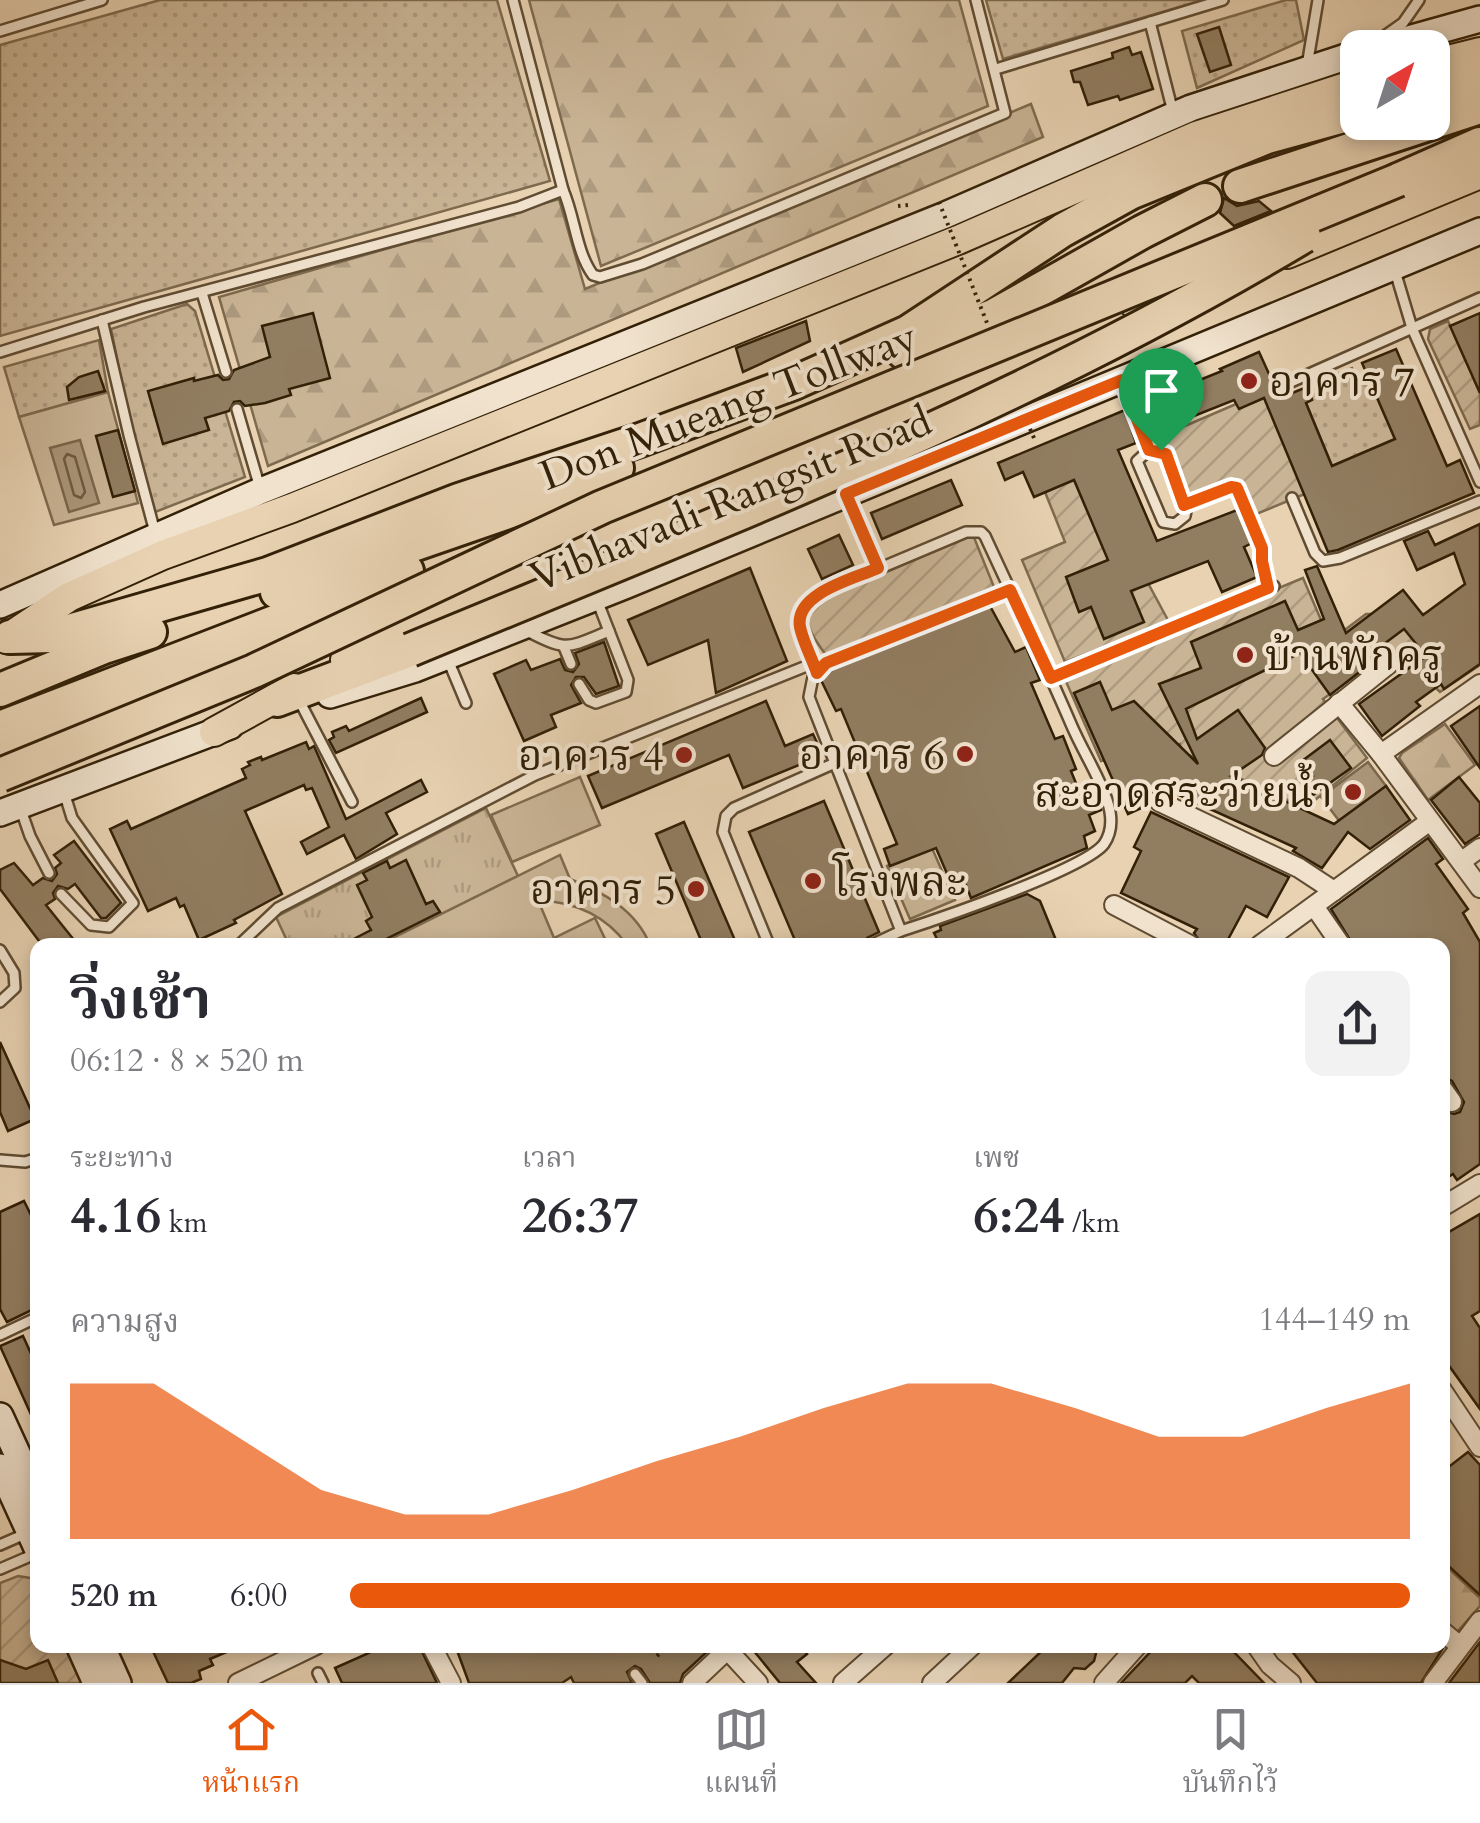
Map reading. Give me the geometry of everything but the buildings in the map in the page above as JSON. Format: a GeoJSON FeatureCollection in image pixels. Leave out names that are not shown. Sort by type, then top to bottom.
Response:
{"type":"FeatureCollection","features":[{"type":"Feature","properties":{"kind":"highway"},"geometry":{"type":"LineString","coordinates":[[1450,60],[1480,52]]}},
{"type":"Feature","properties":{"kind":"highway"},"geometry":{"type":"LineString","coordinates":[[1450,89],[1480,82]]}},
{"type":"Feature","properties":{"kind":"highway"},"geometry":{"type":"LineString","coordinates":[[3,628],[163,555],[292,508],[958,240],[1196,136],[1340,89]]}},
{"type":"Feature","properties":{"kind":"highway"},"geometry":{"type":"LineString","coordinates":[[1240,186],[1480,107]]}},
{"type":"Feature","properties":{"kind":"highway"},"geometry":{"type":"LineString","coordinates":[[3,628],[52,636],[268,574],[458,500],[640,440],[794,383],[908,332],[1063,230],[1130,193],[1266,138],[1340,117]]}},
{"type":"Feature","properties":{"kind":"highway","name":"Don Mueang Tollway"},"geometry":{"type":"LineString","coordinates":[[0,728],[510,531],[602,508],[1480,144]]}},
{"type":"Feature","properties":{"kind":"highway","name":"Vibhavadi Rangsit Road"},"geometry":{"type":"LineString","coordinates":[[0,750],[383,599],[629,528],[1480,174]]}},
{"type":"Feature","properties":{"kind":"highway"},"geometry":{"type":"LineString","coordinates":[[214,732],[862,464],[982,408],[1262,262],[1398,180]]}},
{"type":"Feature","properties":{"kind":"highway","name":"Don Mueang Tollway"},"geometry":{"type":"LineString","coordinates":[[0,690],[104,647],[332,574],[508,512],[992,322],[1206,200]]}},
{"type":"Feature","properties":{"kind":"highway"},"geometry":{"type":"LineString","coordinates":[[0,775],[254,670],[602,508]]}},
{"type":"Feature","properties":{"kind":"highway"},"geometry":{"type":"LineString","coordinates":[[289,702],[335,666],[629,528]]}},
{"type":"Feature","properties":{"kind":"main road"},"geometry":{"type":"LineString","coordinates":[[1441,30],[1480,19]]}},
{"type":"Feature","properties":{"kind":"main road"},"geometry":{"type":"LineString","coordinates":[[3,628],[157,537],[261,491],[943,216],[1174,115],[1340,58]]}},
{"type":"Feature","properties":{"kind":"main road","name":"Vibhavadi Rangsit Road"},"geometry":{"type":"LineString","coordinates":[[289,702],[447,656],[596,598],[1480,231]]}},
{"type":"Feature","properties":{"kind":"main road"},"geometry":{"type":"LineString","coordinates":[[10,809],[214,732]]}},
{"type":"Feature","properties":{"kind":"main road"},"geometry":{"type":"LineString","coordinates":[[0,1416],[30,1491]]}},
{"type":"Feature","properties":{"kind":"main road"},"geometry":{"type":"LineString","coordinates":[[0,1466],[30,1491]]}},
{"type":"Feature","properties":{"kind":"main road"},"geometry":{"type":"LineString","coordinates":[[83,1653],[96,1683]]}},
{"type":"Feature","properties":{"kind":"main road"},"geometry":{"type":"LineString","coordinates":[[105,1653],[118,1683]]}},
{"type":"Feature","properties":{"kind":"street"},"geometry":{"type":"LineString","coordinates":[[1274,756],[1389,664]]}},
{"type":"Feature","properties":{"kind":"street"},"geometry":{"type":"LineString","coordinates":[[1381,754],[1480,684]]}},
{"type":"Feature","properties":{"kind":"street"},"geometry":{"type":"LineString","coordinates":[[1339,704],[1480,888]]}},
{"type":"Feature","properties":{"kind":"street"},"geometry":{"type":"LineString","coordinates":[[1160,802],[1299,868],[1334,891]]}},
{"type":"Feature","properties":{"kind":"street"},"geometry":{"type":"LineString","coordinates":[[1270,938],[1430,821]]}},
{"type":"Feature","properties":{"kind":"street"},"geometry":{"type":"LineString","coordinates":[[1462,861],[1480,848]]}},
{"type":"Feature","properties":{"kind":"street"},"geometry":{"type":"LineString","coordinates":[[1114,906],[1176,938]]}},
{"type":"Feature","properties":{"kind":"street"},"geometry":{"type":"LineString","coordinates":[[1314,906],[1337,938]]}},
{"type":"Feature","properties":{"kind":"street"},"geometry":{"type":"LineString","coordinates":[[1450,1202],[1480,1184]]}},
{"type":"Feature","properties":{"kind":"street"},"geometry":{"type":"LineString","coordinates":[[1450,1402],[1480,1447]]}},
{"type":"Feature","properties":{"kind":"street"},"geometry":{"type":"LineString","coordinates":[[1433,1683],[1480,1621]]}},
{"type":"Feature","properties":{"kind":"street"},"geometry":{"type":"LineString","coordinates":[[1450,1638],[1460,1646]]}},
{"type":"Feature","properties":{"kind":"street"},"geometry":{"type":"LineString","coordinates":[[238,1683],[300,1653]]}},
{"type":"Feature","properties":{"kind":"street"},"geometry":{"type":"LineString","coordinates":[[435,1653],[451,1683]]}},
{"type":"Feature","properties":{"kind":"street"},"geometry":{"type":"LineString","coordinates":[[692,1683],[720,1653]]}},
{"type":"Feature","properties":{"kind":"street"},"geometry":{"type":"LineString","coordinates":[[730,1653],[758,1683]]}},
{"type":"Feature","properties":{"kind":"street"},"geometry":{"type":"LineString","coordinates":[[843,1683],[877,1653]]}},
{"type":"Feature","properties":{"kind":"street"},"geometry":{"type":"LineString","coordinates":[[932,1683],[965,1653]]}},
{"type":"Feature","properties":{"kind":"street"},"geometry":{"type":"LineString","coordinates":[[1116,1653],[1123,1660]]}},
{"type":"Feature","properties":{"kind":"street"},"geometry":{"type":"LineString","coordinates":[[1104,1683],[1130,1653]]}},
{"type":"Feature","properties":{"kind":"street"},"geometry":{"type":"LineString","coordinates":[[1262,1653],[1291,1683]]}},
{"type":"Feature","properties":{"kind":"lane"},"geometry":{"type":"LineString","coordinates":[[0,17],[2,30],[102,0]]}},
{"type":"Feature","properties":{"kind":"lane"},"geometry":{"type":"LineString","coordinates":[[513,0],[563,190],[593,275],[642,264],[1005,113],[976,0]]}},
{"type":"Feature","properties":{"kind":"lane"},"geometry":{"type":"LineString","coordinates":[[996,68],[1223,0]]}},
{"type":"Feature","properties":{"kind":"lane"},"geometry":{"type":"LineString","coordinates":[[1306,68],[1318,0]]}},
{"type":"Feature","properties":{"kind":"lane"},"geometry":{"type":"LineString","coordinates":[[1393,30],[1403,23],[1419,0]]}},
{"type":"Feature","properties":{"kind":"lane"},"geometry":{"type":"LineString","coordinates":[[1150,22],[1174,115]]}},
{"type":"Feature","properties":{"kind":"lane"},"geometry":{"type":"LineString","coordinates":[[0,352],[102,320],[519,207],[563,190]]}},
{"type":"Feature","properties":{"kind":"lane"},"geometry":{"type":"LineString","coordinates":[[1394,268],[1412,328],[1480,482]]}},
{"type":"Feature","properties":{"kind":"lane"},"geometry":{"type":"LineString","coordinates":[[202,293],[226,372]]}},
{"type":"Feature","properties":{"kind":"lane"},"geometry":{"type":"LineString","coordinates":[[1282,386],[1480,298]]}},
{"type":"Feature","properties":{"kind":"lane"},"geometry":{"type":"LineString","coordinates":[[102,320],[128,436],[157,537]]}},
{"type":"Feature","properties":{"kind":"lane"},"geometry":{"type":"LineString","coordinates":[[1122,380],[1149,450]]}},
{"type":"Feature","properties":{"kind":"lane"},"geometry":{"type":"LineString","coordinates":[[237,409],[261,491]]}},
{"type":"Feature","properties":{"kind":"lane"},"geometry":{"type":"LineString","coordinates":[[1149,450],[1166,454],[1184,505],[1186,514],[1182,520],[1170,525],[1163,522],[1137,460],[1149,450]]}},
{"type":"Feature","properties":{"kind":"lane"},"geometry":{"type":"LineString","coordinates":[[1051,678],[1271,587],[1262,548],[1237,488],[1184,505]]}},
{"type":"Feature","properties":{"kind":"lane"},"geometry":{"type":"LineString","coordinates":[[846,494],[878,568]]}},
{"type":"Feature","properties":{"kind":"lane"},"geometry":{"type":"LineString","coordinates":[[1292,498],[1315,553],[1323,561],[1340,558],[1480,501]]}},
{"type":"Feature","properties":{"kind":"lane"},"geometry":{"type":"LineString","coordinates":[[886,938],[1074,865],[1106,842],[1112,826],[1108,801],[985,536],[974,530],[821,593],[801,613],[800,626],[816,668],[810,698],[901,931]]}},
{"type":"Feature","properties":{"kind":"lane"},"geometry":{"type":"LineString","coordinates":[[246,938],[278,908],[535,775],[1010,590]]}},
{"type":"Feature","properties":{"kind":"lane"},"geometry":{"type":"LineString","coordinates":[[579,684],[589,700],[596,703],[626,692],[628,680],[596,598]]}},
{"type":"Feature","properties":{"kind":"lane"},"geometry":{"type":"LineString","coordinates":[[520,628],[564,648],[571,664]]}},
{"type":"Feature","properties":{"kind":"lane"},"geometry":{"type":"LineString","coordinates":[[564,648],[609,631]]}},
{"type":"Feature","properties":{"kind":"lane"},"geometry":{"type":"LineString","coordinates":[[447,656],[466,704]]}},
{"type":"Feature","properties":{"kind":"lane"},"geometry":{"type":"LineString","coordinates":[[289,702],[352,802]]}},
{"type":"Feature","properties":{"kind":"lane"},"geometry":{"type":"LineString","coordinates":[[766,938],[723,832],[726,816],[734,808],[835,763]]}},
{"type":"Feature","properties":{"kind":"lane"},"geometry":{"type":"LineString","coordinates":[[62,894],[90,925],[108,927],[133,903],[72,818],[63,789]]}},
{"type":"Feature","properties":{"kind":"lane"},"geometry":{"type":"LineString","coordinates":[[10,809],[30,836],[49,873]]}},
{"type":"Feature","properties":{"kind":"lane"},"geometry":{"type":"LineString","coordinates":[[0,950],[14,973],[15,988],[0,1002]]}},
{"type":"Feature","properties":{"kind":"lane"},"geometry":{"type":"LineString","coordinates":[[0,1160],[30,1160]]}},
{"type":"Feature","properties":{"kind":"lane"},"geometry":{"type":"LineString","coordinates":[[0,1336],[30,1321]]}},
{"type":"Feature","properties":{"kind":"lane"},"geometry":{"type":"LineString","coordinates":[[0,1545],[30,1545]]}},
{"type":"Feature","properties":{"kind":"lane"},"geometry":{"type":"LineString","coordinates":[[0,1569],[30,1548]]}},
{"type":"Feature","properties":{"kind":"lane"},"geometry":{"type":"LineString","coordinates":[[635,1674],[642,1683]]}},
{"type":"Feature","properties":{"kind":"path"},"geometry":{"type":"LineString","coordinates":[[939,202],[992,322]]}},
{"type":"Feature","properties":{"kind":"path"},"geometry":{"type":"LineString","coordinates":[[1019,402],[1034,438]]}},
{"type":"Feature","properties":{"kind":"path"},"geometry":{"type":"LineString","coordinates":[[657,1656],[660,1653]]}},
{"type":"Feature","properties":{"kind":"green space"},"geometry":{"type":"Polygon","coordinates":[[[160,0],[497,0],[550,181],[0,336],[0,45],[160,0]]]}},
{"type":"Feature","properties":{"kind":"green space"},"geometry":{"type":"Polygon","coordinates":[[[529,0],[959,0],[988,106],[601,266],[529,0]]]}},
{"type":"Feature","properties":{"kind":"green space"},"geometry":{"type":"Polygon","coordinates":[[[986,0],[1203,0],[1003,59],[986,0]]]}},
{"type":"Feature","properties":{"kind":"green space"},"geometry":{"type":"Polygon","coordinates":[[[1296,0],[1304,40],[1197,88],[1182,31],[1296,0]]]}},
{"type":"Feature","properties":{"kind":"green space"},"geometry":{"type":"Polygon","coordinates":[[[1031,104],[1043,137],[268,466],[219,297],[559,199],[585,289],[1031,104]]]}},
{"type":"Feature","properties":{"kind":"green space"},"geometry":{"type":"Polygon","coordinates":[[[187,304],[195,311],[245,477],[155,512],[137,456],[111,329],[187,304]]]}},
{"type":"Feature","properties":{"kind":"green space"},"geometry":{"type":"Polygon","coordinates":[[[1448,321],[1480,393],[1480,425],[1470,429],[1428,339],[1430,329],[1448,321]]]}},
{"type":"Feature","properties":{"kind":"green space"},"geometry":{"type":"Polygon","coordinates":[[[99,340],[108,392],[19,417],[4,367],[99,340]]]}},
{"type":"Feature","properties":{"kind":"green space"},"geometry":{"type":"Polygon","coordinates":[[[1352,368],[1357,379],[1367,375],[1395,439],[1332,466],[1306,403],[1312,399],[1307,387],[1352,368]]]}},
{"type":"Feature","properties":{"kind":"green space"},"geometry":{"type":"Polygon","coordinates":[[[108,392],[138,503],[54,525],[19,417],[108,392]]]}},
{"type":"Feature","properties":{"kind":"green space"},"geometry":{"type":"Polygon","coordinates":[[[1264,392],[1307,493],[1254,515],[1235,480],[1187,500],[1157,438],[1264,392]]]}},
{"type":"Feature","properties":{"kind":"green space"},"geometry":{"type":"Polygon","coordinates":[[[1087,470],[1169,622],[1065,662],[1022,560],[1065,542],[1045,492],[1087,470]]]}},
{"type":"Feature","properties":{"kind":"green space"},"geometry":{"type":"Polygon","coordinates":[[[973,535],[994,587],[826,655],[808,625],[811,604],[973,535]]]}},
{"type":"Feature","properties":{"kind":"green space"},"geometry":{"type":"Polygon","coordinates":[[[1303,578],[1330,641],[1366,614],[1429,614],[1480,601],[1480,665],[1440,692],[1420,673],[1398,683],[1405,663],[1394,653],[1387,653],[1323,699],[1367,758],[1305,808],[1180,751],[1180,744],[1101,761],[1064,677],[1303,578]]]}},
{"type":"Feature","properties":{"kind":"green space"},"geometry":{"type":"Polygon","coordinates":[[[1445,724],[1475,765],[1428,800],[1399,758],[1445,724]]]}},
{"type":"Feature","properties":{"kind":"green space"},"geometry":{"type":"Polygon","coordinates":[[[580,777],[600,825],[512,862],[491,815],[580,777]]]}},
{"type":"Feature","properties":{"kind":"green space"},"geometry":{"type":"Polygon","coordinates":[[[486,808],[518,876],[393,938],[286,938],[276,917],[486,808]]]}},
{"type":"Feature","properties":{"kind":"green space"},"geometry":{"type":"Polygon","coordinates":[[[931,846],[955,900],[910,919],[887,866],[931,846]]]}},
{"type":"Feature","properties":{"kind":"green space"},"geometry":{"type":"Polygon","coordinates":[[[560,855],[570,879],[617,904],[646,938],[621,938],[588,912],[538,900],[554,938],[393,938],[560,855]]]}},
{"type":"Feature","properties":{"kind":"green space"},"geometry":{"type":"Polygon","coordinates":[[[595,918],[605,938],[554,938],[595,918]]]}},
{"type":"Feature","properties":{"kind":"green space"},"geometry":{"type":"Polygon","coordinates":[[[1450,1570],[1480,1598],[1480,1606],[1457,1632],[1450,1626],[1450,1570]]]}},
{"type":"Feature","properties":{"kind":"green space"},"geometry":{"type":"Polygon","coordinates":[[[18,1576],[30,1578],[30,1653],[74,1653],[87,1683],[0,1683],[0,1583],[18,1576]]]}},
{"type":"Feature","properties":{"kind":"water"},"geometry":{"type":"Polygon","coordinates":[[[80,440],[99,503],[69,512],[50,448],[80,440]]]}},
{"type":"Feature","properties":{"kind":"water","name":"สะอาดสระว่ายน้ำ"},"geometry":{"type":"Polygon","coordinates":[[[1368,762],[1386,786],[1350,813],[1346,830],[1321,797],[1368,762]]]}},
{"type":"Feature","properties":{"kind":"place","name":"อาคาร 7"},"geometry":{"type":"Point","coordinates":[1249,381]}},
{"type":"Feature","properties":{"kind":"place","name":"บ้านพักครู"},"geometry":{"type":"Point","coordinates":[1245,655]}},
{"type":"Feature","properties":{"kind":"place","name":"อาคาร 6"},"geometry":{"type":"Point","coordinates":[965,754]}},
{"type":"Feature","properties":{"kind":"place","name":"อาคาร 4"},"geometry":{"type":"Point","coordinates":[684,755]}},
{"type":"Feature","properties":{"kind":"place","name":"สะอาดสระว่ายน้ำ"},"geometry":{"type":"Point","coordinates":[1353,792]}},
{"type":"Feature","properties":{"kind":"place","name":"โรงพละ"},"geometry":{"type":"Point","coordinates":[813,881]}},
{"type":"Feature","properties":{"kind":"place","name":"อาคาร 5"},"geometry":{"type":"Point","coordinates":[696,889]}},
{"type":"Feature","properties":{"kind":"route"},"geometry":{"type":"LineString","coordinates":[[1122,380],[1149,450],[1161,450],[1169,460],[1184,505],[1237,488],[1262,548],[1268,588],[1051,678],[1010,590],[826,663],[817,673],[800,626],[801,613],[821,593],[878,568],[846,494],[1122,380]]}}]}
